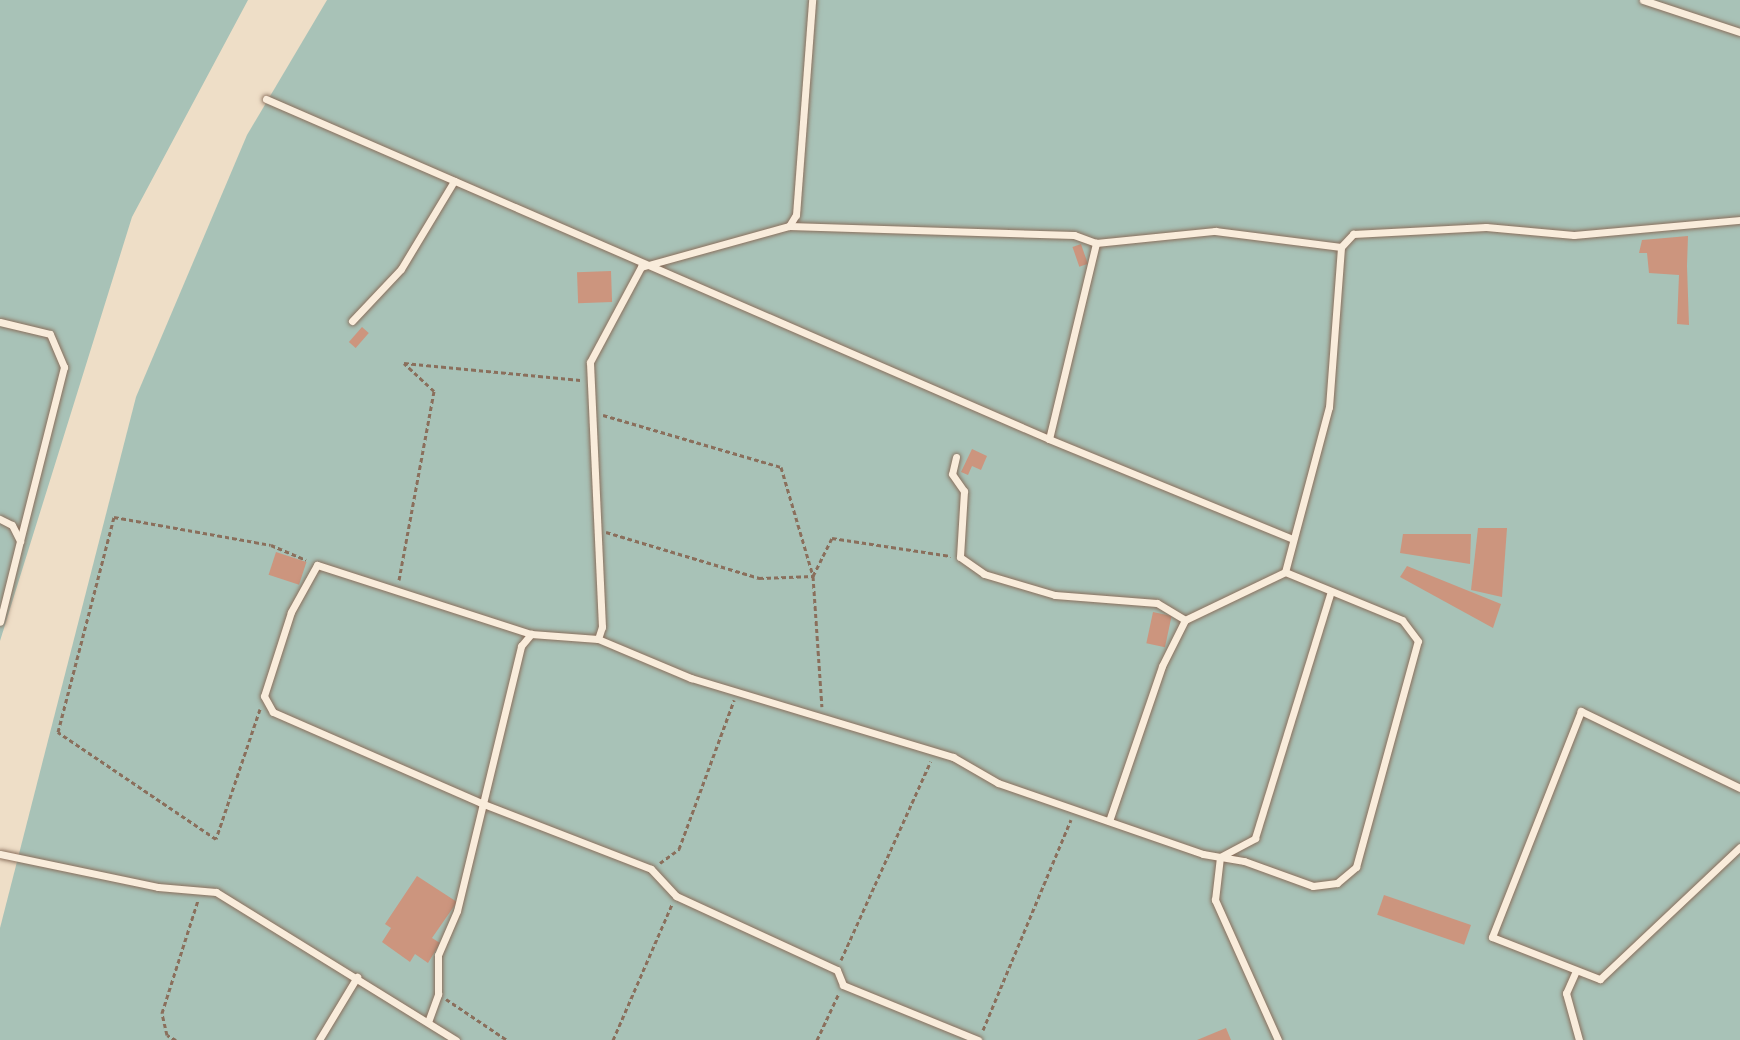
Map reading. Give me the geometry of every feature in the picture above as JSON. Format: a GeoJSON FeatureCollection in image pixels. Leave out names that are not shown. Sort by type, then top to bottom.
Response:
{"type":"FeatureCollection","features":[{"type":"Feature","properties":{"kind":"lane"},"geometry":{"type":"LineString","coordinates":[[789,226],[796,215],[812,0]]}},
{"type":"Feature","properties":{"kind":"lane"},"geometry":{"type":"LineString","coordinates":[[1643,0],[1740,32]]}},
{"type":"Feature","properties":{"kind":"lane"},"geometry":{"type":"LineString","coordinates":[[266,99],[1048,439],[1290,538]]}},
{"type":"Feature","properties":{"kind":"lane"},"geometry":{"type":"LineString","coordinates":[[352,321],[401,269],[454,181]]}},
{"type":"Feature","properties":{"kind":"lane"},"geometry":{"type":"LineString","coordinates":[[1285,572],[1290,538],[1329,407],[1341,247],[1353,234],[1486,227],[1574,235],[1740,220]]}},
{"type":"Feature","properties":{"kind":"lane"},"geometry":{"type":"LineString","coordinates":[[598,639],[602,627],[588,382],[590,362],[641,267],[789,226],[1074,235],[1096,243],[1215,231],[1341,247]]}},
{"type":"Feature","properties":{"kind":"lane"},"geometry":{"type":"LineString","coordinates":[[1048,439],[1096,243]]}},
{"type":"Feature","properties":{"kind":"lane"},"geometry":{"type":"LineString","coordinates":[[0,322],[50,334],[64,367],[0,622]]}},
{"type":"Feature","properties":{"kind":"lane"},"geometry":{"type":"LineString","coordinates":[[956,457],[952,474],[964,491],[960,557],[984,574],[1055,595],[1157,603],[1185,620]]}},
{"type":"Feature","properties":{"kind":"lane"},"geometry":{"type":"LineString","coordinates":[[0,519],[12,525],[20,541]]}},
{"type":"Feature","properties":{"kind":"lane"},"geometry":{"type":"LineString","coordinates":[[979,1040],[843,985],[837,970],[676,896],[651,869],[481,803],[273,712],[264,696],[291,612],[316,565],[531,634],[598,639],[737,692],[935,752],[998,783],[1109,821],[1220,857],[1313,885],[1337,884],[1356,867],[1418,641],[1402,620],[1285,572],[1185,620],[1162,666],[1109,821]]}},
{"type":"Feature","properties":{"kind":"lane"},"geometry":{"type":"LineString","coordinates":[[1220,857],[1255,838],[1331,591]]}},
{"type":"Feature","properties":{"kind":"lane"},"geometry":{"type":"LineString","coordinates":[[428,1022],[438,994],[438,955],[457,911],[481,803],[521,646],[531,634]]}},
{"type":"Feature","properties":{"kind":"lane"},"geometry":{"type":"LineString","coordinates":[[1740,788],[1581,711],[1492,937],[1575,973],[1599,979],[1740,847]]}},
{"type":"Feature","properties":{"kind":"lane"},"geometry":{"type":"LineString","coordinates":[[0,854],[201,891],[235,901],[456,1040]]}},
{"type":"Feature","properties":{"kind":"lane"},"geometry":{"type":"LineString","coordinates":[[1220,857],[1215,900],[1278,1040]]}},
{"type":"Feature","properties":{"kind":"lane"},"geometry":{"type":"LineString","coordinates":[[1575,973],[1566,993],[1579,1040]]}},
{"type":"Feature","properties":{"kind":"lane"},"geometry":{"type":"LineString","coordinates":[[319,1040],[357,977]]}},
{"type":"Feature","properties":{"kind":"path"},"geometry":{"type":"LineString","coordinates":[[397,591],[434,391],[404,363],[555,374],[588,382]]}},
{"type":"Feature","properties":{"kind":"path"},"geometry":{"type":"LineString","coordinates":[[590,411],[781,467],[813,576],[822,718]]}},
{"type":"Feature","properties":{"kind":"path"},"geometry":{"type":"LineString","coordinates":[[264,696],[216,839],[58,732],[114,517],[271,545],[316,565]]}},
{"type":"Feature","properties":{"kind":"path"},"geometry":{"type":"LineString","coordinates":[[596,529],[759,578],[813,576]]}},
{"type":"Feature","properties":{"kind":"path"},"geometry":{"type":"LineString","coordinates":[[813,576],[832,538],[960,557]]}},
{"type":"Feature","properties":{"kind":"path"},"geometry":{"type":"LineString","coordinates":[[651,869],[679,849],[737,692]]}},
{"type":"Feature","properties":{"kind":"path"},"geometry":{"type":"LineString","coordinates":[[837,970],[935,752]]}},
{"type":"Feature","properties":{"kind":"path"},"geometry":{"type":"LineString","coordinates":[[979,1040],[1076,809]]}},
{"type":"Feature","properties":{"kind":"path"},"geometry":{"type":"LineString","coordinates":[[176,1040],[167,1035],[162,1013],[201,891]]}},
{"type":"Feature","properties":{"kind":"path"},"geometry":{"type":"LineString","coordinates":[[613,1040],[676,896]]}},
{"type":"Feature","properties":{"kind":"path"},"geometry":{"type":"LineString","coordinates":[[817,1040],[843,985]]}},
{"type":"Feature","properties":{"kind":"path"},"geometry":{"type":"LineString","coordinates":[[438,994],[507,1040]]}},
{"type":"Feature","properties":{"kind":"path"},"geometry":{"type":"LineString","coordinates":[[163,1040],[167,1035]]}},
{"type":"Feature","properties":{"kind":"shaded area"},"geometry":{"type":"Polygon","coordinates":[[[0,0],[248,0],[132,217],[0,641],[0,0]]]}},
{"type":"Feature","properties":{"kind":"shaded area"},"geometry":{"type":"Polygon","coordinates":[[[327,0],[1740,0],[1740,1040],[0,1040],[0,928],[136,397],[247,135],[327,0]]]}},
{"type":"Feature","properties":{"kind":"building"},"geometry":{"type":"Polygon","coordinates":[[[1688,236],[1689,325],[1677,324],[1679,275],[1649,273],[1647,253],[1639,253],[1642,240],[1688,236]]]}},
{"type":"Feature","properties":{"kind":"building"},"geometry":{"type":"Polygon","coordinates":[[[1081,244],[1088,264],[1079,267],[1072,247],[1081,244]]]}},
{"type":"Feature","properties":{"kind":"building"},"geometry":{"type":"Polygon","coordinates":[[[611,271],[612,302],[578,303],[577,272],[611,271]]]}},
{"type":"Feature","properties":{"kind":"building"},"geometry":{"type":"Polygon","coordinates":[[[362,327],[369,333],[356,348],[349,342],[362,327]]]}},
{"type":"Feature","properties":{"kind":"building"},"geometry":{"type":"Polygon","coordinates":[[[972,449],[987,456],[981,470],[972,466],[968,475],[961,472],[972,449]]]}},
{"type":"Feature","properties":{"kind":"building"},"geometry":{"type":"Polygon","coordinates":[[[1478,528],[1507,528],[1502,597],[1471,590],[1478,528]]]}},
{"type":"Feature","properties":{"kind":"building"},"geometry":{"type":"Polygon","coordinates":[[[1403,534],[1471,534],[1470,564],[1400,553],[1403,534]]]}},
{"type":"Feature","properties":{"kind":"building"},"geometry":{"type":"Polygon","coordinates":[[[276,552],[306,562],[299,585],[269,575],[276,552]]]}},
{"type":"Feature","properties":{"kind":"building"},"geometry":{"type":"Polygon","coordinates":[[[1407,566],[1501,604],[1493,628],[1400,577],[1407,566]]]}},
{"type":"Feature","properties":{"kind":"building"},"geometry":{"type":"Polygon","coordinates":[[[1153,612],[1172,616],[1165,647],[1146,643],[1153,612]]]}},
{"type":"Feature","properties":{"kind":"building"},"geometry":{"type":"Polygon","coordinates":[[[417,876],[457,902],[432,938],[440,943],[428,963],[415,954],[410,962],[382,942],[391,928],[385,924],[417,876]]]}},
{"type":"Feature","properties":{"kind":"building"},"geometry":{"type":"Polygon","coordinates":[[[1384,895],[1471,925],[1464,945],[1377,915],[1384,895]]]}},
{"type":"Feature","properties":{"kind":"building"},"geometry":{"type":"Polygon","coordinates":[[[1226,1028],[1231,1040],[1197,1040],[1226,1028]]]}}]}
